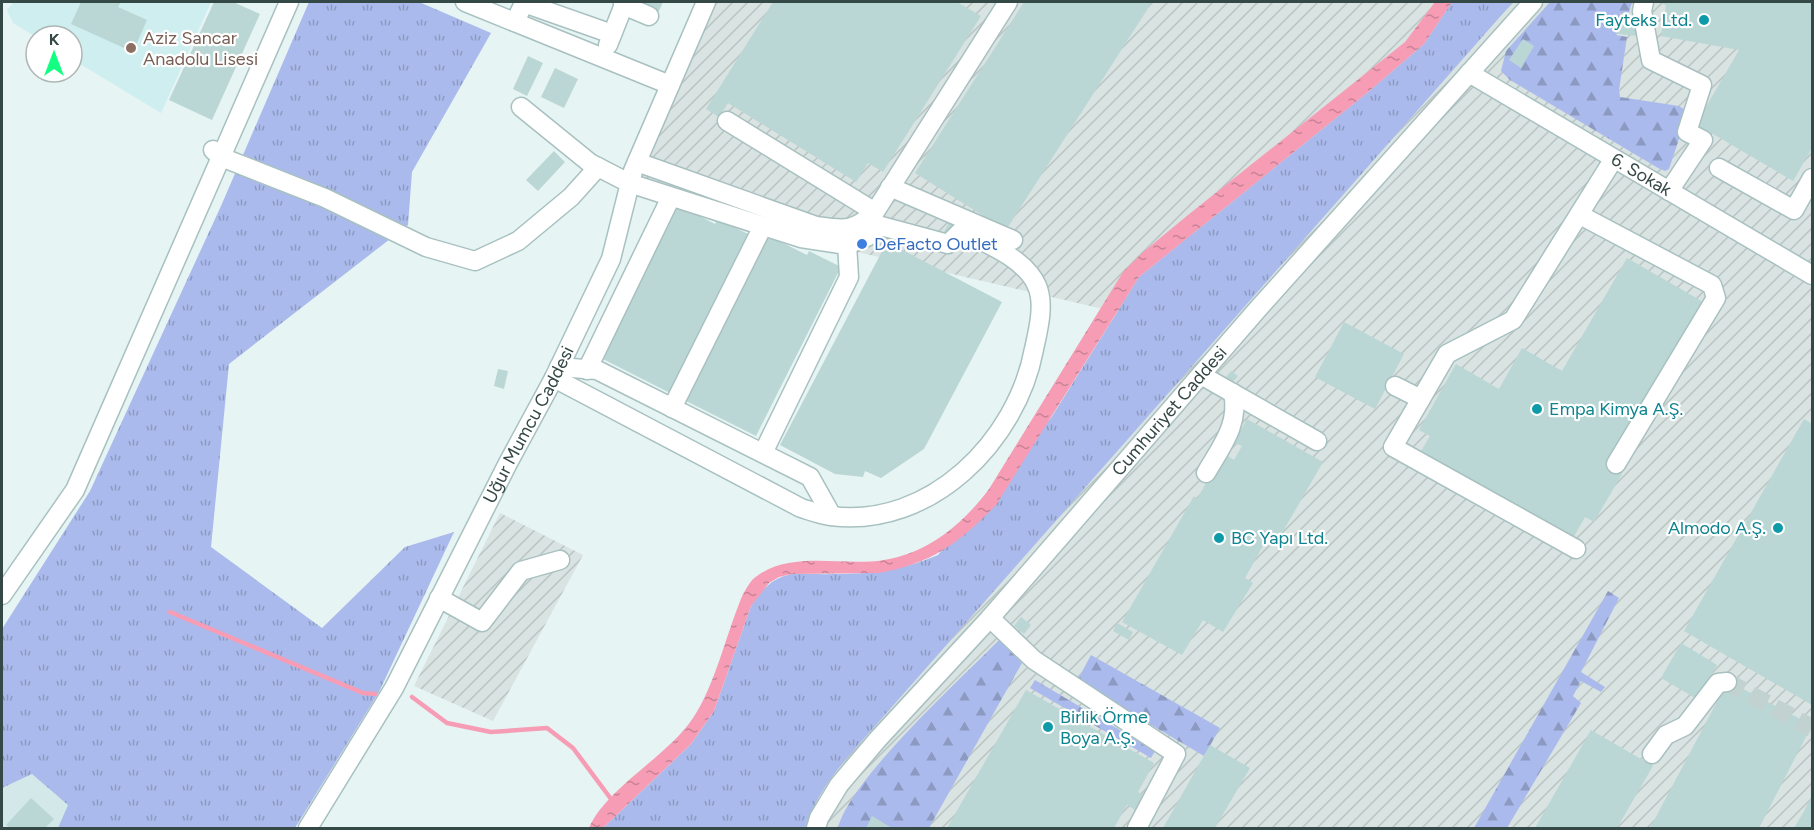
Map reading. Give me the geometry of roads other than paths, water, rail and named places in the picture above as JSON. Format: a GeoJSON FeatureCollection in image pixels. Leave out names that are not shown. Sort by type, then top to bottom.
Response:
{"type":"FeatureCollection","features":[{"type":"Feature","properties":{"kind":"street"},"geometry":{"type":"LineString","coordinates":[[2,595],[75,490],[217,153],[289,2]]}},
{"type":"Feature","properties":{"kind":"street"},"geometry":{"type":"LineString","coordinates":[[465,2],[670,85]]}},
{"type":"Feature","properties":{"kind":"street","name":"Uğur Mumcu Caddesi"},"geometry":{"type":"LineString","coordinates":[[308,828],[394,688],[556,373],[611,259],[629,183],[706,2]]}},
{"type":"Feature","properties":{"kind":"street"},"geometry":{"type":"LineString","coordinates":[[637,162],[816,226],[845,230],[860,225],[875,212],[1008,2]]}},
{"type":"Feature","properties":{"kind":"street","name":"Cumhuriyet Caddesi"},"geometry":{"type":"LineString","coordinates":[[816,828],[819,818],[839,785],[990,618],[1201,375],[1533,2]]}},
{"type":"Feature","properties":{"kind":"street"},"geometry":{"type":"LineString","coordinates":[[1644,2],[1642,11],[1651,60],[1702,85],[1687,132],[1703,140],[1669,191]]}},
{"type":"Feature","properties":{"kind":"street"},"geometry":{"type":"LineString","coordinates":[[515,22],[524,3],[612,34]]}},
{"type":"Feature","properties":{"kind":"street"},"geometry":{"type":"LineString","coordinates":[[603,58],[624,3],[650,16]]}},
{"type":"Feature","properties":{"kind":"street","name":"6. Sokak"},"geometry":{"type":"LineString","coordinates":[[1468,73],[1613,160],[1812,272]]}},
{"type":"Feature","properties":{"kind":"street"},"geometry":{"type":"LineString","coordinates":[[521,107],[598,167],[629,183],[801,238],[848,244],[867,237],[881,226],[948,244],[961,231],[1013,256],[1037,286],[1040,307],[1029,374],[1017,402],[982,454],[955,479],[926,499],[895,511],[832,516],[801,508],[556,373]]}},
{"type":"Feature","properties":{"kind":"street"},"geometry":{"type":"LineString","coordinates":[[727,121],[875,212]]}},
{"type":"Feature","properties":{"kind":"street"},"geometry":{"type":"LineString","coordinates":[[217,153],[325,198],[426,247],[475,261],[518,241],[571,197],[598,167]]}},
{"type":"Feature","properties":{"kind":"street"},"geometry":{"type":"LineString","coordinates":[[1576,549],[1393,447],[1447,354],[1513,320],[1613,160]]}},
{"type":"Feature","properties":{"kind":"street"},"geometry":{"type":"LineString","coordinates":[[1719,168],[1794,210],[1812,178]]}},
{"type":"Feature","properties":{"kind":"street"},"geometry":{"type":"LineString","coordinates":[[890,187],[1013,240]]}},
{"type":"Feature","properties":{"kind":"street"},"geometry":{"type":"LineString","coordinates":[[587,370],[671,197]]}},
{"type":"Feature","properties":{"kind":"street"},"geometry":{"type":"LineString","coordinates":[[1580,215],[1712,285],[1716,291],[1716,298],[1616,464]]}},
{"type":"Feature","properties":{"kind":"street"},"geometry":{"type":"LineString","coordinates":[[672,408],[763,226]]}},
{"type":"Feature","properties":{"kind":"street"},"geometry":{"type":"LineString","coordinates":[[763,453],[849,277],[848,244]]}},
{"type":"Feature","properties":{"kind":"street"},"geometry":{"type":"LineString","coordinates":[[556,373],[597,370],[810,477],[832,516]]}},
{"type":"Feature","properties":{"kind":"street"},"geometry":{"type":"LineString","coordinates":[[1201,375],[1317,441]]}},
{"type":"Feature","properties":{"kind":"street"},"geometry":{"type":"LineString","coordinates":[[1395,386],[1421,399]]}},
{"type":"Feature","properties":{"kind":"street"},"geometry":{"type":"LineString","coordinates":[[1206,473],[1233,425],[1236,406],[1233,393]]}},
{"type":"Feature","properties":{"kind":"street"},"geometry":{"type":"LineString","coordinates":[[439,598],[482,621],[521,571],[560,560]]}},
{"type":"Feature","properties":{"kind":"street"},"geometry":{"type":"LineString","coordinates":[[990,618],[1041,665],[1176,754],[1137,828]]}},
{"type":"Feature","properties":{"kind":"street"},"geometry":{"type":"LineString","coordinates":[[1652,754],[1666,735],[1685,726],[1718,683],[1727,681]]}},
{"type":"Feature","properties":{"kind":"water"},"geometry":{"type":"Polygon","coordinates":[[[1435,2],[1452,2],[1424,44],[1367,93],[1139,277],[996,505],[983,518],[944,550],[915,564],[879,573],[792,574],[779,577],[769,583],[751,606],[714,711],[691,744],[603,828],[589,828],[597,813],[609,799],[669,746],[693,718],[708,690],[743,594],[753,579],[771,568],[802,561],[868,562],[900,556],[930,544],[956,525],[989,489],[1123,272],[1188,215],[1405,42],[1435,2]]]}},
{"type":"Feature","properties":{"kind":"waterway"},"geometry":{"type":"LineString","coordinates":[[170,612],[363,693],[375,694]]}},
{"type":"Feature","properties":{"kind":"waterway"},"geometry":{"type":"LineString","coordinates":[[412,697],[447,723],[491,732],[547,728],[573,748],[614,803]]}},
{"type":"Feature","properties":{"kind":"tunnel"},"geometry":{"type":"LineString","coordinates":[[1727,682],[1812,728]]}},
{"type":"Feature","properties":{"kind":"place","name":"Fayteks Ltd."},"geometry":{"type":"Point","coordinates":[1704,20]}},
{"type":"Feature","properties":{"kind":"place","name":"Aziz Sancar Anadolu Lisesi"},"geometry":{"type":"Point","coordinates":[131,48]}},
{"type":"Feature","properties":{"kind":"place","name":"DeFacto Outlet"},"geometry":{"type":"Point","coordinates":[862,244]}},
{"type":"Feature","properties":{"kind":"place","name":"Empa Kimya A.Ş."},"geometry":{"type":"Point","coordinates":[1537,409]}},
{"type":"Feature","properties":{"kind":"place","name":"Almodo A.Ş."},"geometry":{"type":"Point","coordinates":[1778,528]}},
{"type":"Feature","properties":{"kind":"place","name":"BC Yapı Ltd."},"geometry":{"type":"Point","coordinates":[1219,538]}},
{"type":"Feature","properties":{"kind":"place","name":"Birlik Örme Boya A.Ş."},"geometry":{"type":"Point","coordinates":[1048,727]}}]}
